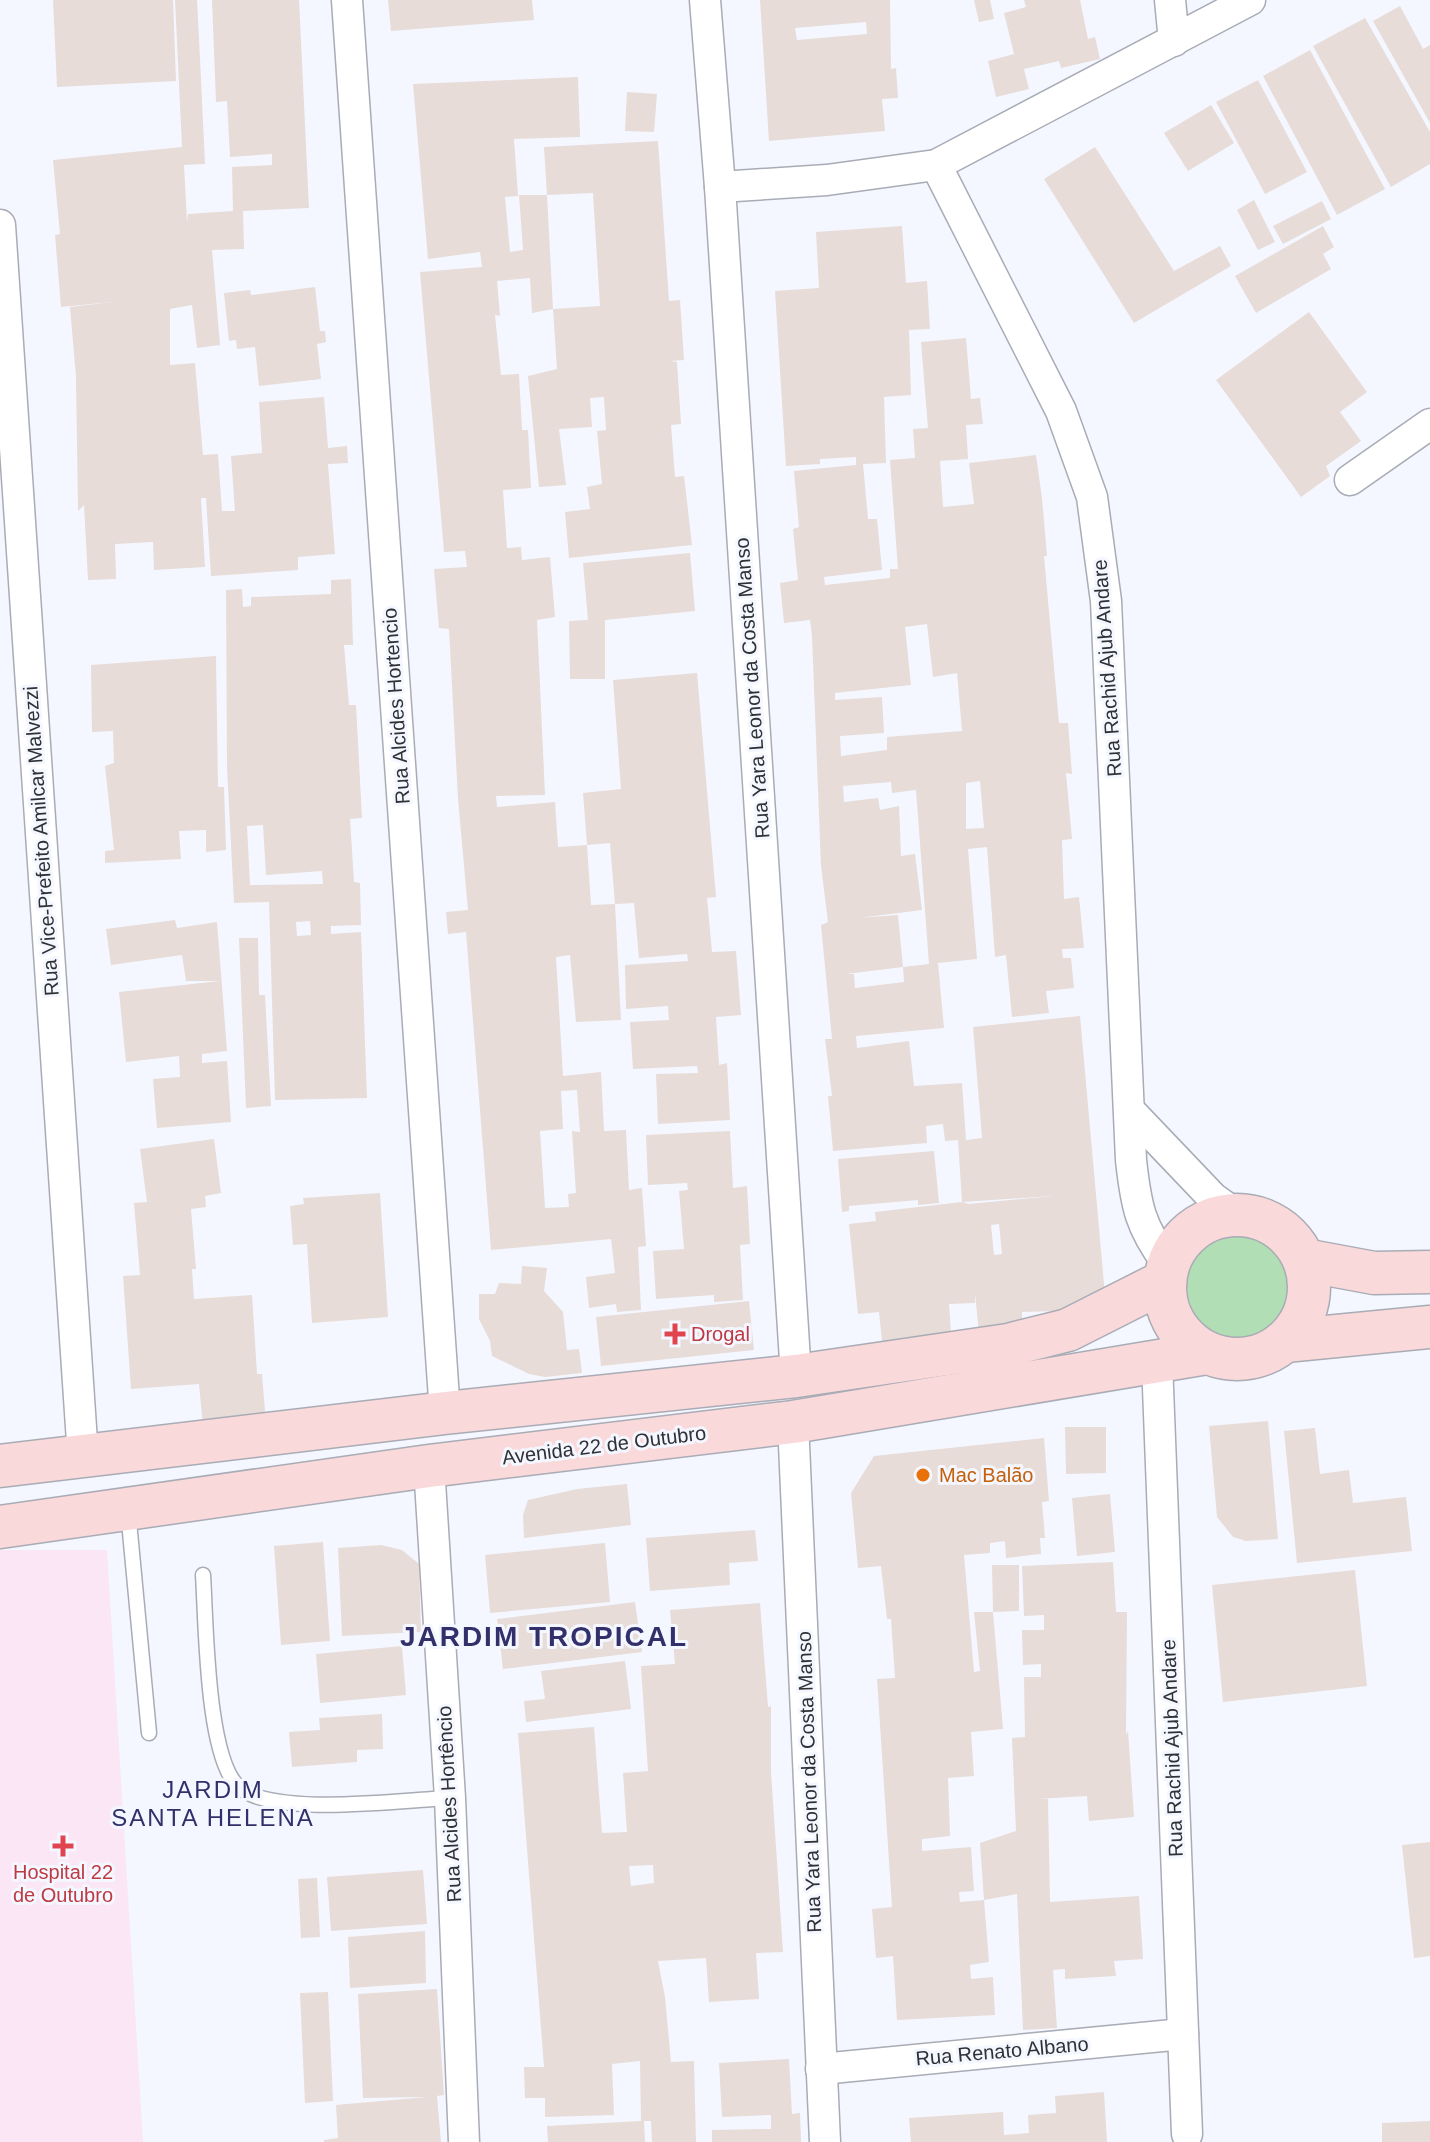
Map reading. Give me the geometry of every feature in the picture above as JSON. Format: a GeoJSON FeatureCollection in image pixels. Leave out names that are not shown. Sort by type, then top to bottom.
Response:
{"type":"FeatureCollection","features":[{"type":"Feature","properties":{"kind":"street","name":"Rua Alcides Hortencio"},"geometry":{"type":"LineString","coordinates":[[347,0],[445,1413]]}},
{"type":"Feature","properties":{"kind":"street","name":"Rua Yara Leonor da Costa Manso"},"geometry":{"type":"LineString","coordinates":[[705,0],[720,187],[796,1376]]}},
{"type":"Feature","properties":{"kind":"street"},"geometry":{"type":"LineString","coordinates":[[1170,0],[1174,41]]}},
{"type":"Feature","properties":{"kind":"street"},"geometry":{"type":"LineString","coordinates":[[720,187],[827,180],[936,165],[1250,0]]}},
{"type":"Feature","properties":{"kind":"street","name":"Rua Rachid Ajub Andare"},"geometry":{"type":"LineString","coordinates":[[936,165],[1061,411],[1092,497],[1106,601],[1131,1160],[1141,1218],[1167,1273]]}},
{"type":"Feature","properties":{"kind":"street","name":"Rua Vice-Prefeito Amilcar Malvezzi"},"geometry":{"type":"LineString","coordinates":[[1,243],[83,1457]]}},
{"type":"Feature","properties":{"kind":"street"},"geometry":{"type":"LineString","coordinates":[[1350,480],[1430,424]]}},
{"type":"Feature","properties":{"kind":"street"},"geometry":{"type":"LineString","coordinates":[[1130,1111],[1213,1198],[1237,1215]]}},
{"type":"Feature","properties":{"kind":"street"},"geometry":{"type":"LineString","coordinates":[[1237,1215],[1261,1219],[1283,1231],[1299,1249],[1304,1260],[1309,1282],[1308,1303],[1299,1324],[1285,1341],[1268,1352],[1248,1359],[1228,1359],[1207,1353],[1184,1336],[1175,1324],[1165,1296],[1167,1273],[1174,1252],[1190,1232],[1212,1219],[1237,1215]]}},
{"type":"Feature","properties":{"kind":"street"},"geometry":{"type":"LineString","coordinates":[[1304,1260],[1374,1273],[1430,1272]]}},
{"type":"Feature","properties":{"kind":"street"},"geometry":{"type":"LineString","coordinates":[[0,1466],[445,1413],[796,1376],[948,1354],[1068,1330],[1091,1320],[1167,1273]]}},
{"type":"Feature","properties":{"kind":"street"},"geometry":{"type":"LineString","coordinates":[[1285,1341],[1430,1327]]}},
{"type":"Feature","properties":{"kind":"street","name":"Avenida 22 de Outubro"},"geometry":{"type":"LineString","coordinates":[[0,1527],[429,1466],[793,1422],[1207,1353]]}},
{"type":"Feature","properties":{"kind":"street","name":"Rua Rachid Ajub Andare"},"geometry":{"type":"LineString","coordinates":[[1157,1362],[1187,2134]]}},
{"type":"Feature","properties":{"kind":"street","name":"Rua Yara Leonor da Costa Manso"},"geometry":{"type":"LineString","coordinates":[[793,1422],[825,2142]]}},
{"type":"Feature","properties":{"kind":"street","name":"Rua Alcides Hortêncio"},"geometry":{"type":"LineString","coordinates":[[429,1466],[450,1798],[464,2142]]}},
{"type":"Feature","properties":{"kind":"street","name":"Rua Renato Albano"},"geometry":{"type":"LineString","coordinates":[[821,2069],[1183,2034]]}},
{"type":"Feature","properties":{"kind":"lane"},"geometry":{"type":"LineString","coordinates":[[128,1509],[149,1733]]}},
{"type":"Feature","properties":{"kind":"lane"},"geometry":{"type":"LineString","coordinates":[[203,1575],[209,1672],[219,1750],[226,1770],[241,1789],[268,1800],[298,1803],[450,1798]]}},
{"type":"Feature","properties":{"kind":"shaded area","name":"Hospital 22 de Outubro"},"geometry":{"type":"Polygon","coordinates":[[[0,1550],[107,1550],[143,2142],[0,2142],[0,1550]]]}},
{"type":"Feature","properties":{"kind":"green space"},"geometry":{"type":"Polygon","coordinates":[[[1242,1231],[1263,1236],[1281,1247],[1292,1265],[1297,1286],[1292,1307],[1281,1325],[1263,1336],[1242,1341],[1221,1336],[1203,1325],[1192,1307],[1187,1286],[1192,1265],[1203,1247],[1221,1236],[1242,1231]]]}},
{"type":"Feature","properties":{"kind":"building"},"geometry":{"type":"Polygon","coordinates":[[[53,0],[173,0],[176,81],[57,87],[53,0]]]}},
{"type":"Feature","properties":{"kind":"building"},"geometry":{"type":"Polygon","coordinates":[[[175,0],[197,0],[205,164],[184,165],[187,222],[188,214],[233,211],[232,167],[272,165],[272,154],[230,157],[227,101],[216,102],[212,0],[299,0],[309,208],[243,211],[244,249],[212,250],[220,345],[197,348],[192,305],[170,309],[170,365],[195,363],[203,455],[218,454],[222,511],[235,511],[231,456],[262,453],[259,402],[324,397],[328,448],[347,446],[348,463],[328,464],[335,554],[298,557],[298,570],[211,576],[206,498],[201,498],[205,567],[154,570],[153,542],[115,544],[116,579],[88,580],[84,505],[78,511],[76,377],[70,307],[112,302],[61,307],[55,235],[60,234],[53,160],[182,147],[175,0]]]}},
{"type":"Feature","properties":{"kind":"building"},"geometry":{"type":"Polygon","coordinates":[[[388,0],[532,0],[534,20],[391,31],[388,0]]]}},
{"type":"Feature","properties":{"kind":"building"},"geometry":{"type":"Polygon","coordinates":[[[760,0],[890,0],[891,69],[896,68],[898,98],[882,99],[885,131],[769,141],[760,0]],[[866,22],[795,28],[797,40],[867,34],[866,22]]]}},
{"type":"Feature","properties":{"kind":"building"},"geometry":{"type":"Polygon","coordinates":[[[974,0],[990,0],[994,19],[979,22],[974,0]]]}},
{"type":"Feature","properties":{"kind":"building"},"geometry":{"type":"Polygon","coordinates":[[[1024,0],[1080,0],[1088,39],[1095,37],[1100,59],[1061,68],[1059,61],[1024,69],[1029,89],[996,97],[988,61],[1014,54],[1004,13],[1026,7],[1024,0]]]}},
{"type":"Feature","properties":{"kind":"building"},"geometry":{"type":"Polygon","coordinates":[[[1400,6],[1423,49],[1430,45],[1430,123],[1373,21],[1400,6]]]}},
{"type":"Feature","properties":{"kind":"building"},"geometry":{"type":"Polygon","coordinates":[[[1365,18],[1430,132],[1430,164],[1391,187],[1313,46],[1365,18]]]}},
{"type":"Feature","properties":{"kind":"building"},"geometry":{"type":"Polygon","coordinates":[[[1310,50],[1385,189],[1337,215],[1263,76],[1310,50]]]}},
{"type":"Feature","properties":{"kind":"building"},"geometry":{"type":"Polygon","coordinates":[[[578,77],[580,137],[514,139],[518,196],[505,197],[510,252],[523,250],[519,195],[547,195],[553,309],[532,313],[530,278],[497,281],[500,316],[495,315],[501,375],[519,374],[522,430],[528,430],[531,488],[503,490],[507,548],[521,547],[522,560],[550,557],[555,617],[537,620],[545,795],[496,796],[497,807],[555,802],[558,847],[587,845],[591,905],[615,904],[621,1020],[576,1022],[570,955],[556,957],[563,1076],[601,1072],[604,1131],[626,1130],[629,1190],[642,1188],[646,1246],[638,1247],[641,1310],[617,1312],[616,1304],[589,1308],[586,1277],[615,1273],[611,1239],[491,1250],[466,932],[448,934],[446,912],[468,910],[458,799],[449,629],[439,628],[434,569],[467,567],[465,551],[444,552],[420,272],[482,267],[480,252],[428,259],[413,84],[578,77]],[[577,1090],[561,1091],[563,1129],[540,1131],[545,1208],[569,1207],[568,1194],[576,1193],[572,1131],[580,1132],[577,1090]]]}},
{"type":"Feature","properties":{"kind":"building"},"geometry":{"type":"Polygon","coordinates":[[[1258,80],[1307,172],[1265,194],[1216,102],[1258,80]]]}},
{"type":"Feature","properties":{"kind":"building"},"geometry":{"type":"Polygon","coordinates":[[[627,92],[657,94],[654,132],[625,131],[627,92]]]}},
{"type":"Feature","properties":{"kind":"building"},"geometry":{"type":"Polygon","coordinates":[[[1211,105],[1234,143],[1188,171],[1164,133],[1211,105]]]}},
{"type":"Feature","properties":{"kind":"building"},"geometry":{"type":"Polygon","coordinates":[[[658,141],[669,301],[680,300],[684,360],[670,361],[677,362],[681,424],[671,425],[675,477],[684,476],[692,545],[569,558],[565,512],[590,509],[587,487],[602,484],[597,431],[606,430],[604,397],[590,398],[592,427],[559,429],[566,485],[539,487],[528,376],[557,369],[553,309],[600,306],[593,193],[547,195],[544,147],[658,141]]]}},
{"type":"Feature","properties":{"kind":"building"},"geometry":{"type":"Polygon","coordinates":[[[1095,147],[1174,271],[1220,246],[1231,266],[1134,323],[1044,179],[1095,147]]]}},
{"type":"Feature","properties":{"kind":"building"},"geometry":{"type":"Polygon","coordinates":[[[1254,200],[1275,242],[1258,250],[1237,210],[1254,200]]]}},
{"type":"Feature","properties":{"kind":"building"},"geometry":{"type":"Polygon","coordinates":[[[1322,201],[1331,219],[1283,244],[1273,226],[1322,201]]]}},
{"type":"Feature","properties":{"kind":"building"},"geometry":{"type":"Polygon","coordinates":[[[902,226],[906,283],[927,281],[930,329],[909,330],[911,395],[884,397],[886,463],[863,464],[868,519],[877,519],[882,570],[824,577],[825,585],[890,578],[890,569],[898,569],[890,460],[915,458],[913,429],[928,428],[921,342],[966,338],[971,399],[980,398],[983,424],[966,425],[968,459],[940,461],[943,507],[974,504],[969,463],[1036,455],[1059,723],[1068,723],[1072,774],[1066,773],[1072,839],[1062,840],[1064,899],[1079,897],[1084,948],[1062,949],[1063,958],[1071,958],[1074,988],[1046,991],[1049,1013],[1012,1017],[1006,955],[995,957],[987,847],[968,849],[977,959],[938,963],[944,1028],[856,1036],[857,1048],[909,1041],[914,1086],[962,1083],[966,1140],[982,1138],[973,1027],[1080,1016],[1105,1295],[1088,1310],[1022,1312],[1022,1328],[979,1333],[975,1293],[975,1303],[949,1304],[951,1333],[882,1341],[879,1312],[858,1314],[849,1224],[876,1221],[875,1212],[962,1202],[958,1140],[945,1141],[943,1124],[926,1126],[927,1143],[833,1151],[828,1096],[832,1096],[825,1039],[832,1039],[821,925],[828,922],[821,866],[812,636],[810,620],[784,623],[780,583],[798,580],[793,529],[799,527],[794,471],[856,465],[856,457],[820,459],[820,464],[786,466],[775,291],[819,288],[816,232],[902,226]],[[927,624],[905,627],[911,685],[835,693],[835,700],[882,697],[884,733],[840,736],[841,756],[887,750],[887,737],[962,731],[957,673],[933,677],[927,624]],[[980,781],[966,783],[966,829],[984,828],[980,781]],[[891,782],[843,786],[844,802],[878,798],[880,810],[899,806],[901,856],[915,854],[922,910],[859,918],[898,915],[903,967],[929,964],[916,790],[892,793],[891,782]],[[903,967],[846,974],[854,974],[855,988],[904,982],[903,967]],[[1053,1196],[962,1202],[969,1204],[1053,1196]],[[999,1224],[991,1225],[994,1255],[1002,1254],[999,1224]]]}},
{"type":"Feature","properties":{"kind":"building"},"geometry":{"type":"Polygon","coordinates":[[[1323,226],[1334,247],[1323,254],[1331,269],[1256,313],[1235,276],[1323,226]]]}},
{"type":"Feature","properties":{"kind":"building"},"geometry":{"type":"Polygon","coordinates":[[[315,287],[320,331],[325,331],[326,342],[317,344],[321,379],[259,386],[255,347],[237,349],[236,340],[229,341],[224,293],[250,290],[251,295],[315,287]]]}},
{"type":"Feature","properties":{"kind":"building"},"geometry":{"type":"Polygon","coordinates":[[[1309,312],[1367,392],[1340,412],[1361,441],[1326,466],[1330,476],[1301,497],[1216,380],[1309,312]]]}},
{"type":"Feature","properties":{"kind":"building"},"geometry":{"type":"Polygon","coordinates":[[[690,553],[695,611],[605,620],[605,679],[570,679],[569,621],[588,620],[583,563],[690,553]]]}},
{"type":"Feature","properties":{"kind":"building"},"geometry":{"type":"Polygon","coordinates":[[[351,579],[353,645],[344,645],[349,705],[356,705],[362,818],[350,819],[354,882],[360,883],[361,925],[331,926],[331,934],[361,932],[367,1098],[275,1100],[269,902],[234,903],[227,767],[226,590],[242,589],[243,607],[251,606],[251,597],[331,594],[331,580],[351,579]],[[263,825],[247,826],[250,885],[323,884],[322,871],[266,875],[263,825]],[[310,921],[296,922],[297,936],[311,935],[310,921]]]}},
{"type":"Feature","properties":{"kind":"building"},"geometry":{"type":"Polygon","coordinates":[[[216,656],[218,787],[224,787],[226,850],[206,852],[206,830],[179,831],[181,859],[105,863],[105,851],[114,850],[105,766],[114,763],[113,731],[92,732],[91,665],[216,656]]]}},
{"type":"Feature","properties":{"kind":"building"},"geometry":{"type":"Polygon","coordinates":[[[697,673],[716,897],[707,898],[712,952],[736,951],[741,1015],[716,1017],[719,1065],[727,1063],[730,1120],[658,1124],[656,1074],[698,1073],[697,1066],[633,1069],[630,1022],[669,1020],[668,1006],[626,1009],[625,965],[688,961],[687,954],[639,958],[634,903],[615,904],[610,843],[587,845],[583,793],[621,789],[613,680],[697,673]]]}},
{"type":"Feature","properties":{"kind":"building"},"geometry":{"type":"Polygon","coordinates":[[[175,920],[177,928],[217,922],[227,1051],[202,1054],[202,1063],[227,1061],[231,1122],[157,1128],[153,1079],[180,1077],[179,1056],[126,1062],[119,992],[220,981],[186,981],[182,955],[111,965],[106,929],[175,920]]]}},
{"type":"Feature","properties":{"kind":"building"},"geometry":{"type":"Polygon","coordinates":[[[239,938],[258,938],[259,995],[265,995],[271,1106],[246,1108],[239,938]]]}},
{"type":"Feature","properties":{"kind":"building"},"geometry":{"type":"Polygon","coordinates":[[[730,1131],[733,1188],[747,1186],[750,1244],[740,1245],[743,1300],[714,1302],[714,1295],[656,1299],[653,1251],[684,1249],[679,1191],[688,1190],[687,1183],[648,1185],[646,1135],[730,1131]]]}},
{"type":"Feature","properties":{"kind":"building"},"geometry":{"type":"Polygon","coordinates":[[[214,1139],[221,1193],[205,1196],[206,1207],[191,1209],[196,1269],[192,1269],[194,1299],[252,1295],[257,1374],[262,1374],[266,1423],[203,1427],[199,1384],[131,1389],[123,1276],[140,1275],[134,1203],[147,1202],[140,1149],[214,1139]]]}},
{"type":"Feature","properties":{"kind":"building"},"geometry":{"type":"Polygon","coordinates":[[[934,1151],[939,1203],[918,1205],[918,1200],[849,1206],[849,1211],[842,1212],[838,1159],[934,1151]]]}},
{"type":"Feature","properties":{"kind":"building"},"geometry":{"type":"Polygon","coordinates":[[[380,1193],[388,1317],[312,1323],[307,1244],[293,1245],[290,1206],[304,1204],[303,1198],[380,1193]]]}},
{"type":"Feature","properties":{"kind":"building"},"geometry":{"type":"Polygon","coordinates":[[[522,1266],[547,1268],[544,1291],[563,1312],[567,1350],[579,1349],[582,1373],[545,1377],[529,1374],[492,1356],[490,1341],[479,1319],[479,1294],[495,1294],[499,1283],[521,1284],[522,1266]]]}},
{"type":"Feature","properties":{"kind":"building","name":"Drogal"},"geometry":{"type":"Polygon","coordinates":[[[749,1301],[754,1350],[601,1366],[596,1317],[749,1301]]]}},
{"type":"Feature","properties":{"kind":"building"},"geometry":{"type":"Polygon","coordinates":[[[1268,1421],[1278,1539],[1246,1541],[1233,1537],[1217,1517],[1209,1426],[1268,1421]]]}},
{"type":"Feature","properties":{"kind":"building"},"geometry":{"type":"Polygon","coordinates":[[[1065,1427],[1106,1427],[1106,1473],[1066,1474],[1065,1427]]]}},
{"type":"Feature","properties":{"kind":"building"},"geometry":{"type":"Polygon","coordinates":[[[1315,1428],[1320,1474],[1349,1470],[1353,1503],[1406,1497],[1412,1551],[1297,1563],[1284,1431],[1315,1428]]]}},
{"type":"Feature","properties":{"kind":"building"},"geometry":{"type":"Polygon","coordinates":[[[1044,1438],[1049,1501],[1042,1502],[1045,1538],[1040,1538],[1041,1554],[1006,1558],[1005,1541],[990,1543],[990,1553],[964,1555],[974,1672],[980,1671],[974,1612],[993,1612],[1003,1729],[971,1732],[974,1776],[948,1778],[950,1836],[922,1839],[922,1851],[971,1847],[974,1891],[959,1892],[960,1902],[984,1900],[989,1962],[970,1965],[971,1979],[993,1977],[995,2015],[897,2020],[893,1956],[876,1958],[872,1909],[892,1907],[877,1679],[895,1678],[891,1619],[887,1619],[881,1566],[858,1568],[851,1493],[874,1456],[1044,1438]]]}},
{"type":"Feature","properties":{"kind":"building"},"geometry":{"type":"Polygon","coordinates":[[[627,1484],[631,1525],[524,1538],[523,1515],[528,1500],[577,1489],[627,1484]]]}},
{"type":"Feature","properties":{"kind":"building"},"geometry":{"type":"Polygon","coordinates":[[[1110,1494],[1115,1552],[1077,1556],[1072,1498],[1110,1494]]]}},
{"type":"Feature","properties":{"kind":"building"},"geometry":{"type":"Polygon","coordinates":[[[755,1530],[758,1561],[729,1563],[730,1585],[650,1591],[646,1538],[755,1530]]]}},
{"type":"Feature","properties":{"kind":"building"},"geometry":{"type":"Polygon","coordinates":[[[323,1542],[330,1641],[281,1645],[274,1546],[323,1542]]]}},
{"type":"Feature","properties":{"kind":"building"},"geometry":{"type":"Polygon","coordinates":[[[605,1543],[610,1602],[490,1613],[485,1555],[605,1543]]]}},
{"type":"Feature","properties":{"kind":"building"},"geometry":{"type":"Polygon","coordinates":[[[381,1545],[402,1550],[419,1564],[421,1632],[342,1636],[338,1548],[381,1545]]]}},
{"type":"Feature","properties":{"kind":"building"},"geometry":{"type":"Polygon","coordinates":[[[1113,1562],[1116,1612],[1127,1612],[1126,1735],[1128,1731],[1134,1817],[1089,1821],[1087,1796],[1037,1799],[1048,1799],[1050,1902],[1139,1896],[1143,1959],[1114,1961],[1116,1976],[1065,1979],[1065,1969],[1053,1970],[1057,2028],[1023,2030],[1017,1894],[984,1900],[980,1843],[1016,1831],[1012,1738],[1025,1737],[1024,1677],[1041,1677],[1041,1664],[1023,1665],[1022,1630],[1044,1630],[1044,1615],[1024,1616],[1022,1566],[1113,1562]]]}},
{"type":"Feature","properties":{"kind":"building"},"geometry":{"type":"Polygon","coordinates":[[[992,1565],[1019,1565],[1019,1611],[993,1612],[992,1565]]]}},
{"type":"Feature","properties":{"kind":"building"},"geometry":{"type":"Polygon","coordinates":[[[1355,1570],[1367,1686],[1223,1702],[1212,1585],[1355,1570]]]}},
{"type":"Feature","properties":{"kind":"building"},"geometry":{"type":"Polygon","coordinates":[[[635,1602],[642,1652],[503,1669],[497,1619],[635,1602]]]}},
{"type":"Feature","properties":{"kind":"building"},"geometry":{"type":"Polygon","coordinates":[[[760,1603],[768,1707],[771,1706],[771,1772],[783,1952],[756,1953],[759,1999],[709,2002],[706,1958],[658,1961],[671,2062],[694,2061],[696,2142],[652,2142],[651,2121],[644,2121],[645,2142],[548,2142],[547,2126],[641,2121],[640,2061],[612,2064],[614,2115],[545,2117],[545,2098],[525,2098],[524,2067],[544,2067],[518,1733],[594,1727],[602,1833],[627,1832],[623,1773],[648,1771],[641,1666],[675,1664],[670,1610],[760,1603]],[[653,1865],[629,1866],[631,1886],[654,1883],[653,1865]]]}},
{"type":"Feature","properties":{"kind":"building"},"geometry":{"type":"Polygon","coordinates":[[[402,1646],[406,1695],[320,1703],[316,1654],[402,1646]]]}},
{"type":"Feature","properties":{"kind":"building"},"geometry":{"type":"Polygon","coordinates":[[[625,1661],[631,1709],[526,1722],[524,1701],[545,1699],[541,1671],[625,1661]]]}},
{"type":"Feature","properties":{"kind":"building"},"geometry":{"type":"Polygon","coordinates":[[[382,1714],[383,1749],[357,1750],[357,1762],[292,1767],[289,1732],[320,1730],[319,1718],[382,1714]]]}},
{"type":"Feature","properties":{"kind":"building"},"geometry":{"type":"Polygon","coordinates":[[[1430,1842],[1430,1956],[1414,1958],[1402,1845],[1430,1842]]]}},
{"type":"Feature","properties":{"kind":"building"},"geometry":{"type":"Polygon","coordinates":[[[423,1870],[427,1924],[331,1931],[327,1877],[423,1870]]]}},
{"type":"Feature","properties":{"kind":"building"},"geometry":{"type":"Polygon","coordinates":[[[317,1878],[320,1937],[301,1938],[298,1879],[317,1878]]]}},
{"type":"Feature","properties":{"kind":"building"},"geometry":{"type":"Polygon","coordinates":[[[425,1931],[426,1983],[350,1988],[348,1937],[425,1931]]]}},
{"type":"Feature","properties":{"kind":"building"},"geometry":{"type":"Polygon","coordinates":[[[437,1989],[444,2095],[437,2096],[441,2142],[324,2142],[338,2138],[336,2105],[427,2097],[363,2098],[358,1994],[437,1989]]]}},
{"type":"Feature","properties":{"kind":"building"},"geometry":{"type":"Polygon","coordinates":[[[328,1992],[333,2101],[305,2103],[300,1993],[328,1992]]]}},
{"type":"Feature","properties":{"kind":"building"},"geometry":{"type":"Polygon","coordinates":[[[789,2059],[792,2114],[800,2113],[801,2142],[712,2142],[712,2130],[771,2129],[771,2115],[722,2117],[719,2063],[789,2059]]]}},
{"type":"Feature","properties":{"kind":"building"},"geometry":{"type":"Polygon","coordinates":[[[1104,2092],[1107,2142],[911,2142],[909,2118],[1003,2112],[1004,2135],[1029,2133],[1028,2115],[1056,2113],[1055,2096],[1104,2092]]]}},
{"type":"Feature","properties":{"kind":"building"},"geometry":{"type":"Polygon","coordinates":[[[1430,2121],[1430,2142],[1382,2142],[1382,2123],[1430,2121]]]}},
{"type":"Feature","properties":{"kind":"place","name":"Drogal"},"geometry":{"type":"Point","coordinates":[675,1334]}},
{"type":"Feature","properties":{"kind":"place","name":"Mac Balão"},"geometry":{"type":"Point","coordinates":[923,1475]}},
{"type":"Feature","properties":{"kind":"place","name":"Hospital 22 de Outubro"},"geometry":{"type":"Point","coordinates":[63,1846]}},
{"type":"Feature","properties":{"kind":"district","name":"JARDIM TROPICAL"},"geometry":{"type":"Point","coordinates":[544,1636]}},
{"type":"Feature","properties":{"kind":"district","name":"JARDIM SANTA HELENA"},"geometry":{"type":"Point","coordinates":[213,1804]}}]}
